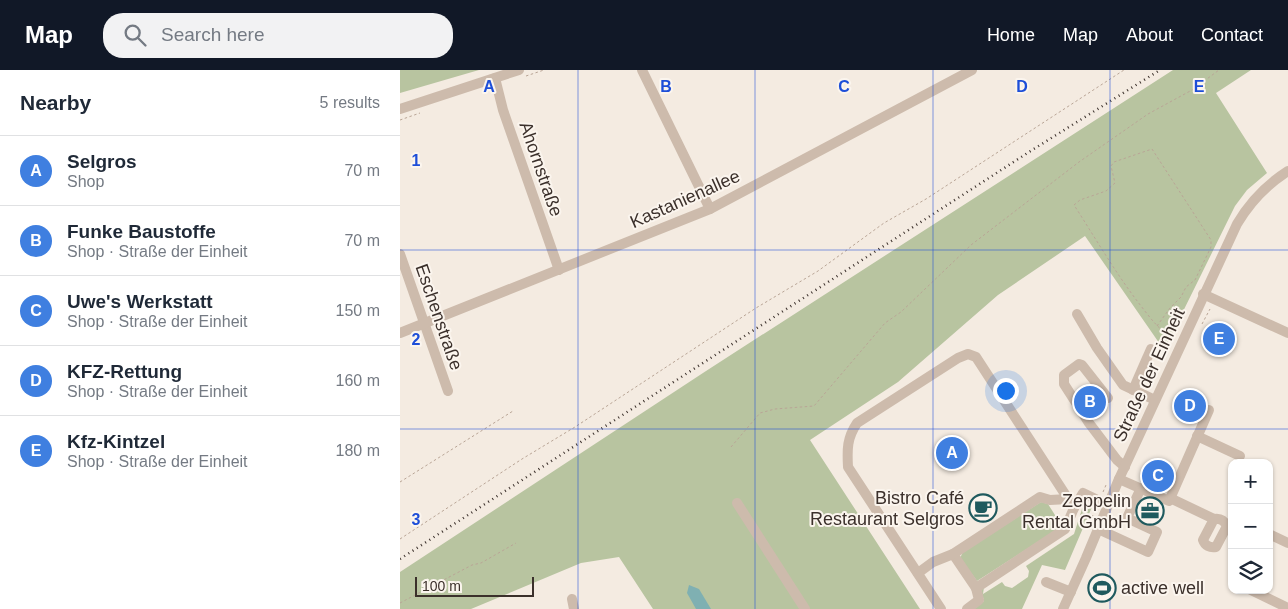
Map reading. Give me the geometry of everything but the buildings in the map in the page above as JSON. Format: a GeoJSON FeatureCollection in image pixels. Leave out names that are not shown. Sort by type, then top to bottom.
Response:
{"type":"FeatureCollection","features":[{"type":"Feature","properties":{"kind":"street"},"geometry":{"type":"LineString","coordinates":[[400,109],[519,70]]}},
{"type":"Feature","properties":{"kind":"street"},"geometry":{"type":"LineString","coordinates":[[642,70],[710,209]]}},
{"type":"Feature","properties":{"kind":"street","name":"Kastanienallee"},"geometry":{"type":"LineString","coordinates":[[400,333],[710,209],[971,70]]}},
{"type":"Feature","properties":{"kind":"street","name":"Ahornstraße"},"geometry":{"type":"LineString","coordinates":[[495,78],[503,110],[559,270]]}},
{"type":"Feature","properties":{"kind":"street","name":"Straße der Einheit"},"geometry":{"type":"LineString","coordinates":[[1063,609],[1119,479],[1236,224],[1244,211],[1263,189],[1288,171]]}},
{"type":"Feature","properties":{"kind":"street","name":"Eschenstraße"},"geometry":{"type":"LineString","coordinates":[[400,254],[448,391]]}},
{"type":"Feature","properties":{"kind":"street"},"geometry":{"type":"LineString","coordinates":[[1203,294],[1288,332]]}},
{"type":"Feature","properties":{"kind":"street"},"geometry":{"type":"LineString","coordinates":[[1077,314],[1097,348],[1123,385],[1155,400]]}},
{"type":"Feature","properties":{"kind":"street"},"geometry":{"type":"LineString","coordinates":[[1133,390],[1152,349]]}},
{"type":"Feature","properties":{"kind":"street"},"geometry":{"type":"LineString","coordinates":[[941,609],[848,466],[850,434],[857,423],[958,358],[968,354],[976,357],[1071,504]]}},
{"type":"Feature","properties":{"kind":"street"},"geometry":{"type":"LineString","coordinates":[[1108,398],[1082,365],[1079,364],[1064,375],[1064,384],[1117,460],[1125,467]]}},
{"type":"Feature","properties":{"kind":"street"},"geometry":{"type":"LineString","coordinates":[[1170,498],[1209,410]]}},
{"type":"Feature","properties":{"kind":"street"},"geometry":{"type":"LineString","coordinates":[[1198,436],[1240,456]]}},
{"type":"Feature","properties":{"kind":"street"},"geometry":{"type":"LineString","coordinates":[[1119,479],[1170,500],[1170,498],[1214,519]]}},
{"type":"Feature","properties":{"kind":"street"},"geometry":{"type":"LineString","coordinates":[[1098,529],[1148,552],[1157,532],[1127,518],[1141,488]]}},
{"type":"Feature","properties":{"kind":"street"},"geometry":{"type":"LineString","coordinates":[[976,588],[1065,529],[1071,504],[1083,493],[1108,504]]}},
{"type":"Feature","properties":{"kind":"street"},"geometry":{"type":"LineString","coordinates":[[918,573],[933,562],[953,554],[1040,497],[1071,504]]}},
{"type":"Feature","properties":{"kind":"street"},"geometry":{"type":"LineString","coordinates":[[737,503],[805,609]]}},
{"type":"Feature","properties":{"kind":"street"},"geometry":{"type":"LineString","coordinates":[[1273,536],[1288,542]]}},
{"type":"Feature","properties":{"kind":"street"},"geometry":{"type":"LineString","coordinates":[[953,554],[976,588],[978,600],[967,609]]}},
{"type":"Feature","properties":{"kind":"street"},"geometry":{"type":"LineString","coordinates":[[1046,582],[1071,592]]}},
{"type":"Feature","properties":{"kind":"street"},"geometry":{"type":"LineString","coordinates":[[1259,594],[1288,608]]}},
{"type":"Feature","properties":{"kind":"path"},"geometry":{"type":"LineString","coordinates":[[400,539],[756,308],[818,270],[884,223],[1124,70]]}},
{"type":"Feature","properties":{"kind":"path"},"geometry":{"type":"LineString","coordinates":[[731,447],[760,413],[775,409],[814,406],[885,323],[901,312],[971,245],[1079,162],[1148,114],[1192,90],[1219,70]]}},
{"type":"Feature","properties":{"kind":"path"},"geometry":{"type":"LineString","coordinates":[[1157,326],[1181,297],[1186,286],[1195,280],[1211,247],[1211,240],[1152,149],[1114,162],[1111,166],[1115,183],[1106,191],[1080,200],[1074,205],[1127,288],[1157,326],[1165,334],[1181,343]]}},
{"type":"Feature","properties":{"kind":"path"},"geometry":{"type":"LineString","coordinates":[[1202,324],[1215,300]]}},
{"type":"Feature","properties":{"kind":"path"},"geometry":{"type":"LineString","coordinates":[[400,482],[513,412]]}},
{"type":"Feature","properties":{"kind":"path"},"geometry":{"type":"LineString","coordinates":[[400,603],[472,565],[482,563],[516,543]]}},
{"type":"Feature","properties":{"kind":"path"},"geometry":{"type":"LineString","coordinates":[[1104,601],[1116,591]]}},
{"type":"Feature","properties":{"kind":"green space"},"geometry":{"type":"Polygon","coordinates":[[[400,70],[479,70],[400,93],[400,70]]]}},
{"type":"Feature","properties":{"kind":"green space"},"geometry":{"type":"Polygon","coordinates":[[[1173,70],[1251,70],[1216,93],[1267,173],[1247,190],[1235,206],[1164,350],[1085,236],[998,295],[898,382],[810,440],[920,609],[653,609],[619,557],[581,563],[471,609],[400,609],[400,572],[706,371],[1173,70]]]}},
{"type":"Feature","properties":{"kind":"green space"},"geometry":{"type":"Polygon","coordinates":[[[1041,502],[1048,504],[1061,527],[977,581],[960,558],[963,552],[1041,502]]]}},
{"type":"Feature","properties":{"kind":"green space"},"geometry":{"type":"Polygon","coordinates":[[[1086,504],[1092,507],[1065,570],[1042,565],[1022,609],[972,609],[984,601],[981,590],[984,587],[983,594],[1002,582],[1005,586],[1012,588],[1028,577],[1029,571],[1026,566],[1074,534],[1082,509],[1086,504]]]}},
{"type":"Feature","properties":{"kind":"water"},"geometry":{"type":"Polygon","coordinates":[[[689,585],[699,589],[711,609],[696,609],[687,593],[689,585]]]}},
{"type":"Feature","properties":{"kind":"railway"},"geometry":{"type":"LineString","coordinates":[[400,559],[1029,152],[1160,70]]}},
{"type":"Feature","properties":{"kind":"place","name":"Kfz-Kintzel"},"geometry":{"type":"Point","coordinates":[1219,339]}},
{"type":"Feature","properties":{"kind":"place","name":"Funke Baustoffe"},"geometry":{"type":"Point","coordinates":[1090,402]}},
{"type":"Feature","properties":{"kind":"place","name":"KFZ-Rettung"},"geometry":{"type":"Point","coordinates":[1190,406]}},
{"type":"Feature","properties":{"kind":"place","name":"Selgros"},"geometry":{"type":"Point","coordinates":[952,453]}},
{"type":"Feature","properties":{"kind":"place","name":"Uwe's Werkstatt"},"geometry":{"type":"Point","coordinates":[1158,476]}},
{"type":"Feature","properties":{"kind":"place","name":"Bistro Café Restaurant Selgros"},"geometry":{"type":"Point","coordinates":[983,508]}},
{"type":"Feature","properties":{"kind":"place","name":"Zeppelin Rental GmbH"},"geometry":{"type":"Point","coordinates":[1150,511]}},
{"type":"Feature","properties":{"kind":"place","name":"active well"},"geometry":{"type":"Point","coordinates":[1102,588]}}]}
